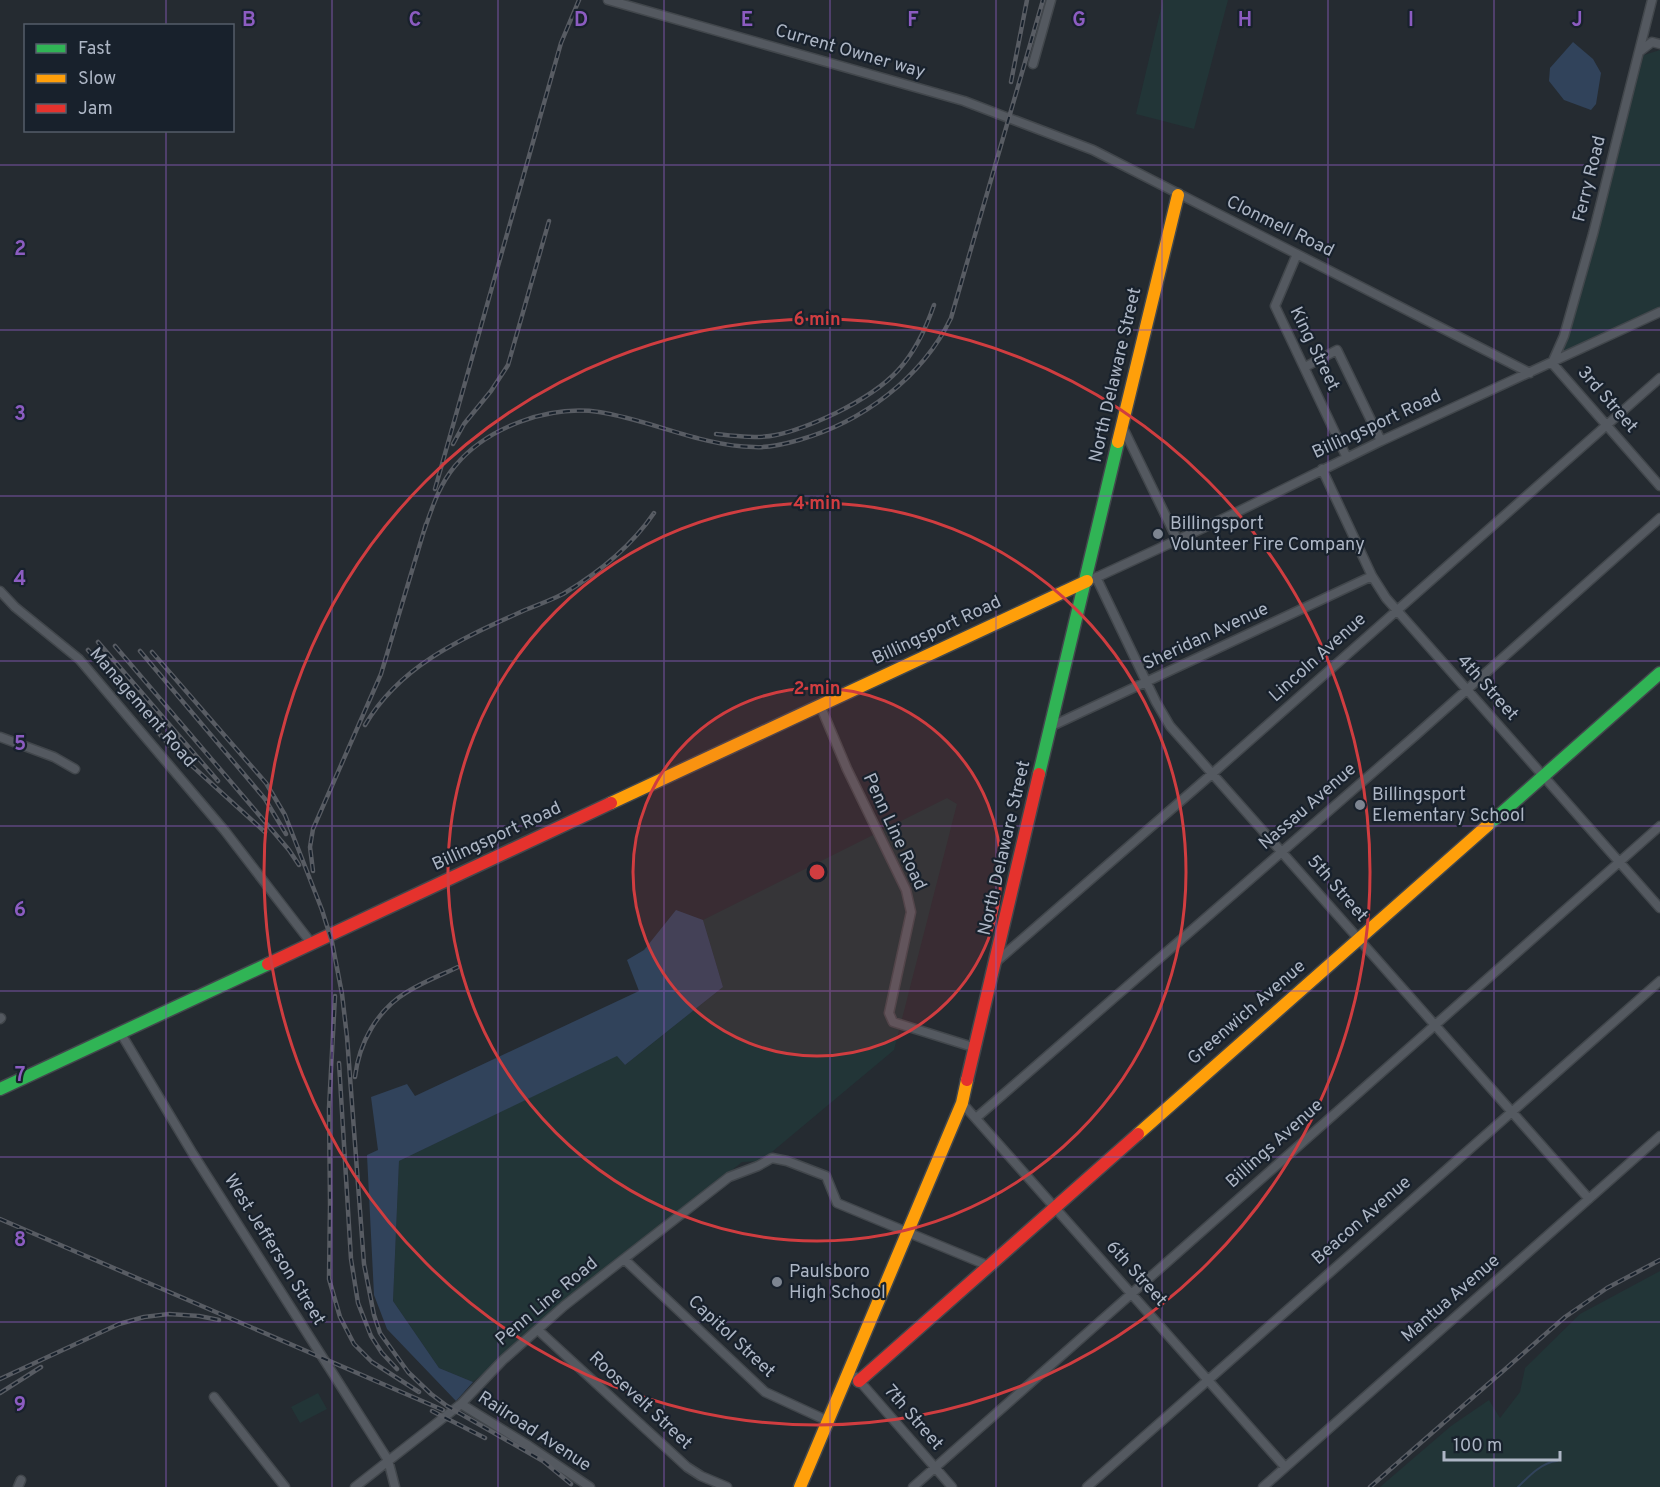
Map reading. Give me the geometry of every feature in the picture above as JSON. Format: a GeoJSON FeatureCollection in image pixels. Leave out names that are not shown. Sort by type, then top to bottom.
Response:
{"type":"FeatureCollection","features":[{"type":"Feature","properties":{"kind":"street","name":"Current Owner way"},"geometry":{"type":"LineString","coordinates":[[608,0],[964,101],[1012,119]]}},
{"type":"Feature","properties":{"kind":"street"},"geometry":{"type":"LineString","coordinates":[[1033,64],[1051,0]]}},
{"type":"Feature","properties":{"kind":"street","name":"Ferry Road"},"geometry":{"type":"LineString","coordinates":[[1552,363],[1564,336],[1593,234],[1652,0]]}},
{"type":"Feature","properties":{"kind":"street"},"geometry":{"type":"LineString","coordinates":[[1639,52],[1652,42],[1660,44]]}},
{"type":"Feature","properties":{"kind":"street","name":"Clonmell Road"},"geometry":{"type":"LineString","coordinates":[[1012,119],[1093,150],[1530,373]]}},
{"type":"Feature","properties":{"kind":"street","name":"North Delaware Street"},"geometry":{"type":"LineString","coordinates":[[800,1487],[962,1103],[1052,726],[1091,579],[1122,426],[1178,195]]}},
{"type":"Feature","properties":{"kind":"street","name":"King Street"},"geometry":{"type":"LineString","coordinates":[[1297,254],[1275,306],[1347,458]]}},
{"type":"Feature","properties":{"kind":"street","name":"Billingsport Road"},"geometry":{"type":"LineString","coordinates":[[0,1089],[1660,312]]}},
{"type":"Feature","properties":{"kind":"street"},"geometry":{"type":"LineString","coordinates":[[1305,367],[1337,350],[1381,441]]}},
{"type":"Feature","properties":{"kind":"street","name":"3rd Street"},"geometry":{"type":"LineString","coordinates":[[1552,363],[1660,486]]}},
{"type":"Feature","properties":{"kind":"street","name":"Lincoln Avenue"},"geometry":{"type":"LineString","coordinates":[[997,961],[1660,378]]}},
{"type":"Feature","properties":{"kind":"street"},"geometry":{"type":"LineString","coordinates":[[1122,426],[1177,538]]}},
{"type":"Feature","properties":{"kind":"street","name":"4th Street"},"geometry":{"type":"LineString","coordinates":[[1322,469],[1372,576],[1396,611],[1660,908]]}},
{"type":"Feature","properties":{"kind":"street","name":"Nassau Avenue"},"geometry":{"type":"LineString","coordinates":[[975,1118],[1467,690],[1660,518]]}},
{"type":"Feature","properties":{"kind":"street","name":"Sheridan Avenue"},"geometry":{"type":"LineString","coordinates":[[1052,726],[1372,576]]}},
{"type":"Feature","properties":{"kind":"street","name":"5th Street"},"geometry":{"type":"LineString","coordinates":[[1091,579],[1170,726],[1589,1199]]}},
{"type":"Feature","properties":{"kind":"street","name":"Management Road"},"geometry":{"type":"LineString","coordinates":[[0,591],[15,607],[79,658],[225,831],[312,944]]}},
{"type":"Feature","properties":{"kind":"street","name":"Greenwich Avenue"},"geometry":{"type":"LineString","coordinates":[[859,1381],[1660,673]]}},
{"type":"Feature","properties":{"kind":"street","name":"Penn Line Road"},"geometry":{"type":"LineString","coordinates":[[820,705],[847,769],[906,890],[911,912],[889,1013],[893,1022],[976,1048]]}},
{"type":"Feature","properties":{"kind":"street"},"geometry":{"type":"LineString","coordinates":[[0,737],[54,757],[75,769]]}},
{"type":"Feature","properties":{"kind":"street","name":"Billings Avenue"},"geometry":{"type":"LineString","coordinates":[[913,1487],[1660,826]]}},
{"type":"Feature","properties":{"kind":"street","name":"Beacon Avenue"},"geometry":{"type":"LineString","coordinates":[[1087,1487],[1660,981]]}},
{"type":"Feature","properties":{"kind":"street","name":"West Jefferson Street"},"geometry":{"type":"LineString","coordinates":[[120,1032],[194,1154],[388,1460],[395,1487]]}},
{"type":"Feature","properties":{"kind":"street","name":"6th Street"},"geometry":{"type":"LineString","coordinates":[[962,1103],[1285,1467]]}},
{"type":"Feature","properties":{"kind":"street","name":"Mantua Avenue"},"geometry":{"type":"LineString","coordinates":[[1263,1487],[1660,1136]]}},
{"type":"Feature","properties":{"kind":"street","name":"Penn Line Road"},"geometry":{"type":"LineString","coordinates":[[355,1487],[461,1404],[485,1377],[538,1330],[729,1177],[772,1158],[787,1161],[826,1176],[837,1203],[907,1232]]}},
{"type":"Feature","properties":{"kind":"street"},"geometry":{"type":"LineString","coordinates":[[907,1232],[989,1266]]}},
{"type":"Feature","properties":{"kind":"street","name":"Capitol Street"},"geometry":{"type":"LineString","coordinates":[[624,1259],[765,1392],[828,1422]]}},
{"type":"Feature","properties":{"kind":"street","name":"Roosevelt Street"},"geometry":{"type":"LineString","coordinates":[[538,1330],[687,1467],[727,1487]]}},
{"type":"Feature","properties":{"kind":"street","name":"7th Street"},"geometry":{"type":"LineString","coordinates":[[849,1370],[952,1487]]}},
{"type":"Feature","properties":{"kind":"street"},"geometry":{"type":"LineString","coordinates":[[214,1397],[285,1487]]}},
{"type":"Feature","properties":{"kind":"street","name":"Railroad Avenue"},"geometry":{"type":"LineString","coordinates":[[461,1404],[538,1451],[590,1487]]}},
{"type":"Feature","properties":{"kind":"shaded area"},"geometry":{"type":"Polygon","coordinates":[[[1163,0],[1228,0],[1194,129],[1136,114],[1163,0]]]}},
{"type":"Feature","properties":{"kind":"shaded area"},"geometry":{"type":"Polygon","coordinates":[[[1660,50],[1660,310],[1562,357],[1644,55],[1660,50]]]}},
{"type":"Feature","properties":{"kind":"shaded area"},"geometry":{"type":"Polygon","coordinates":[[[947,798],[957,804],[894,1050],[761,1161],[742,1162],[473,1382],[439,1368],[393,1301],[399,1161],[617,1055],[625,1065],[723,987],[703,920],[947,798]]]}},
{"type":"Feature","properties":{"kind":"shaded area"},"geometry":{"type":"Polygon","coordinates":[[[1660,1271],[1660,1487],[1380,1487],[1451,1426],[1489,1400],[1500,1418],[1520,1392],[1525,1368],[1580,1314],[1660,1271]]]}},
{"type":"Feature","properties":{"kind":"shaded area"},"geometry":{"type":"Polygon","coordinates":[[[318,1393],[327,1409],[300,1423],[291,1407],[318,1393]]]}},
{"type":"Feature","properties":{"kind":"water"},"geometry":{"type":"Polygon","coordinates":[[[1573,42],[1593,59],[1601,73],[1596,104],[1591,110],[1564,100],[1549,81],[1550,68],[1573,42]]]}},
{"type":"Feature","properties":{"kind":"water"},"geometry":{"type":"Polygon","coordinates":[[[676,910],[703,920],[723,987],[625,1065],[617,1056],[399,1161],[393,1301],[439,1368],[473,1382],[456,1401],[387,1329],[374,1295],[367,1155],[378,1150],[371,1097],[407,1084],[415,1096],[639,991],[627,960],[644,950],[676,910]]]}},
{"type":"Feature","properties":{"kind":"waterway"},"geometry":{"type":"LineString","coordinates":[[1518,1487],[1541,1467],[1557,1461]]}},
{"type":"Feature","properties":{"kind":"railway"},"geometry":{"type":"LineString","coordinates":[[435,489],[561,43],[579,0]]}},
{"type":"Feature","properties":{"kind":"railway"},"geometry":{"type":"LineString","coordinates":[[1011,82],[1027,0]]}},
{"type":"Feature","properties":{"kind":"railway"},"geometry":{"type":"LineString","coordinates":[[424,531],[436,497],[455,466],[468,452],[501,430],[540,416],[560,412],[599,412],[695,438],[734,446],[765,447],[788,443],[822,432],[845,422],[888,395],[924,360],[939,340],[951,318],[1043,0]]}},
{"type":"Feature","properties":{"kind":"railway"},"geometry":{"type":"LineString","coordinates":[[453,444],[464,424],[491,391],[508,365],[549,221]]}},
{"type":"Feature","properties":{"kind":"railway"},"geometry":{"type":"LineString","coordinates":[[716,434],[754,437],[776,435],[814,423],[855,403],[898,371],[918,343],[934,305]]}},
{"type":"Feature","properties":{"kind":"railway"},"geometry":{"type":"LineString","coordinates":[[365,725],[396,685],[415,669],[457,643],[576,586],[624,548],[654,513]]}},
{"type":"Feature","properties":{"kind":"railway"},"geometry":{"type":"LineString","coordinates":[[313,871],[310,847],[313,829],[381,674],[426,524]]}},
{"type":"Feature","properties":{"kind":"railway"},"geometry":{"type":"LineString","coordinates":[[98,642],[218,781]]}},
{"type":"Feature","properties":{"kind":"railway"},"geometry":{"type":"LineString","coordinates":[[115,646],[289,850],[299,865]]}},
{"type":"Feature","properties":{"kind":"railway"},"geometry":{"type":"LineString","coordinates":[[88,650],[169,745],[265,832]]}},
{"type":"Feature","properties":{"kind":"railway"},"geometry":{"type":"LineString","coordinates":[[140,651],[265,799],[286,834]]}},
{"type":"Feature","properties":{"kind":"railway"},"geometry":{"type":"LineString","coordinates":[[152,652],[266,783],[285,815],[322,910],[332,942],[342,994],[364,1264],[380,1333],[408,1372],[431,1394],[447,1406],[543,1461],[571,1484]]}},
{"type":"Feature","properties":{"kind":"railway"},"geometry":{"type":"LineString","coordinates":[[355,1077],[365,1040],[371,1028],[387,1008],[413,988],[458,967]]}},
{"type":"Feature","properties":{"kind":"railway"},"geometry":{"type":"LineString","coordinates":[[335,996],[329,1108],[329,1279],[340,1317],[354,1344],[372,1362],[419,1392]]}},
{"type":"Feature","properties":{"kind":"railway"},"geometry":{"type":"LineString","coordinates":[[339,1063],[351,1259],[358,1303],[371,1336],[382,1353],[397,1369]]}},
{"type":"Feature","properties":{"kind":"railway"},"geometry":{"type":"LineString","coordinates":[[0,1219],[443,1410]]}},
{"type":"Feature","properties":{"kind":"railway"},"geometry":{"type":"LineString","coordinates":[[1370,1487],[1565,1317],[1607,1288],[1660,1260]]}},
{"type":"Feature","properties":{"kind":"railway"},"geometry":{"type":"LineString","coordinates":[[0,1379],[119,1324],[144,1317],[169,1314],[219,1320]]}},
{"type":"Feature","properties":{"kind":"railway"},"geometry":{"type":"LineString","coordinates":[[0,1393],[41,1367]]}},
{"type":"Feature","properties":{"kind":"railway"},"geometry":{"type":"LineString","coordinates":[[432,1411],[485,1438]]}},
{"type":"Feature","properties":{"kind":"traffic: fast"},"geometry":{"type":"LineString","coordinates":[[1039,774],[1118,442]]}},
{"type":"Feature","properties":{"kind":"traffic: fast"},"geometry":{"type":"LineString","coordinates":[[1488,825],[1660,673]]}},
{"type":"Feature","properties":{"kind":"traffic: fast"},"geometry":{"type":"LineString","coordinates":[[0,1089],[268,964]]}},
{"type":"Feature","properties":{"kind":"traffic: slow"},"geometry":{"type":"LineString","coordinates":[[1118,442],[1178,195]]}},
{"type":"Feature","properties":{"kind":"traffic: slow"},"geometry":{"type":"LineString","coordinates":[[611,803],[1087,581]]}},
{"type":"Feature","properties":{"kind":"traffic: slow"},"geometry":{"type":"LineString","coordinates":[[1138,1134],[1488,825]]}},
{"type":"Feature","properties":{"kind":"traffic: slow"},"geometry":{"type":"LineString","coordinates":[[800,1487],[962,1103],[967,1080]]}},
{"type":"Feature","properties":{"kind":"traffic: jam"},"geometry":{"type":"LineString","coordinates":[[967,1080],[1039,774]]}},
{"type":"Feature","properties":{"kind":"traffic: jam"},"geometry":{"type":"LineString","coordinates":[[268,964],[611,803]]}},
{"type":"Feature","properties":{"kind":"traffic: jam"},"geometry":{"type":"LineString","coordinates":[[859,1381],[1138,1134]]}},
{"type":"Feature","properties":{"kind":"place","name":"Billingsport Volunteer Fire Company"},"geometry":{"type":"Point","coordinates":[1158,534]}},
{"type":"Feature","properties":{"kind":"place","name":"Billingsport Elementary School"},"geometry":{"type":"Point","coordinates":[1360,805]}},
{"type":"Feature","properties":{"kind":"place","name":"Paulsboro High School"},"geometry":{"type":"Point","coordinates":[777,1282]}}]}
